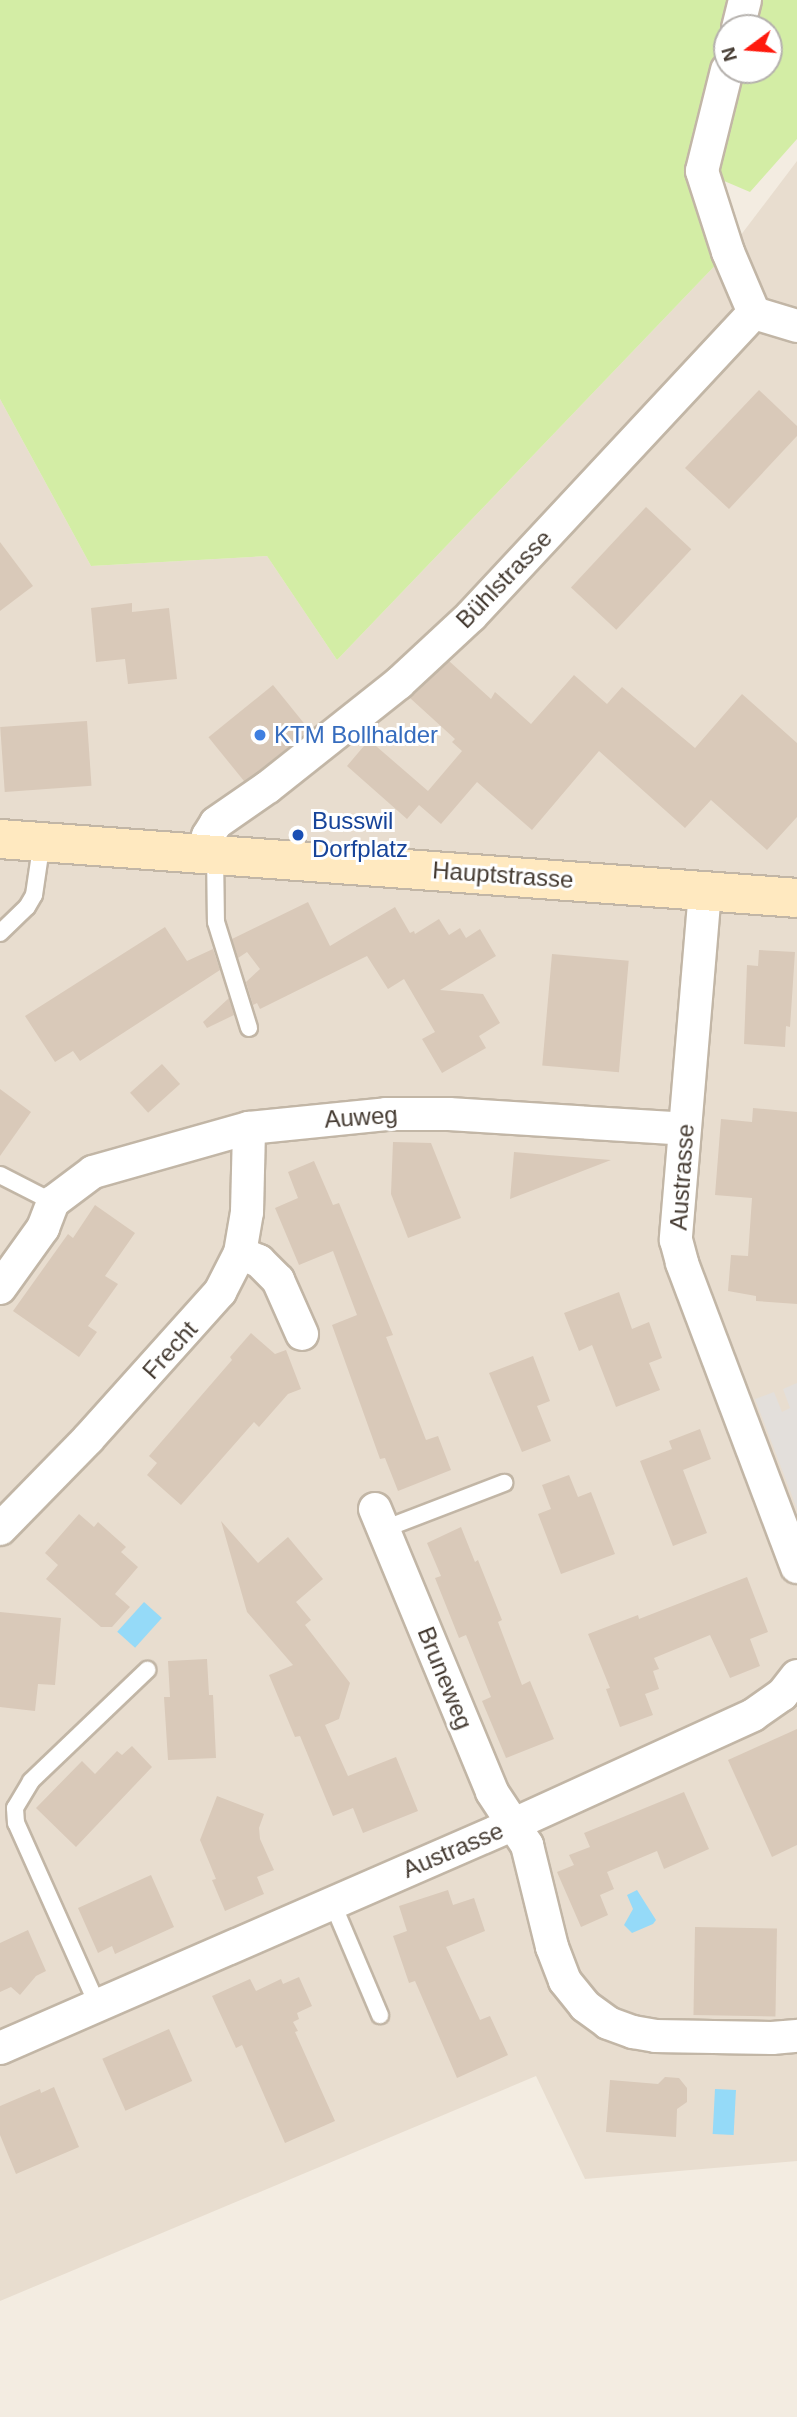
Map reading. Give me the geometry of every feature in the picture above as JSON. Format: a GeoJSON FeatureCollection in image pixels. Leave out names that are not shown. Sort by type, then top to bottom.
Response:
{"type":"FeatureCollection","features":[{"type":"Feature","properties":{"kind":"street"},"geometry":{"type":"LineString","coordinates":[[724,84],[702,171],[728,253],[754,313],[797,326]]}},
{"type":"Feature","properties":{"kind":"street","name":"Bühlstrasse"},"geometry":{"type":"LineString","coordinates":[[210,853],[208,836],[216,823],[268,787],[399,683],[471,616],[754,313]]}},
{"type":"Feature","properties":{"kind":"street","name":"Hauptstrasse"},"geometry":{"type":"LineString","coordinates":[[0,839],[797,898]]}},
{"type":"Feature","properties":{"kind":"street","name":"Austrasse"},"geometry":{"type":"LineString","coordinates":[[705,891],[676,1240],[682,1263],[797,1567]]}},
{"type":"Feature","properties":{"kind":"street","name":"Auweg"},"geometry":{"type":"LineString","coordinates":[[0,1288],[43,1227],[53,1202],[93,1172],[249,1128],[399,1114],[685,1129]]}},
{"type":"Feature","properties":{"kind":"street","name":"Frecht"},"geometry":{"type":"LineString","coordinates":[[0,1529],[194,1324],[220,1292],[240,1253],[247,1212],[249,1128]]}},
{"type":"Feature","properties":{"kind":"street"},"geometry":{"type":"LineString","coordinates":[[240,1253],[259,1261],[278,1280],[302,1334]]}},
{"type":"Feature","properties":{"kind":"street","name":"Bruneweg"},"geometry":{"type":"LineString","coordinates":[[380,1519],[492,1793],[527,1845],[552,1947],[565,1981],[585,2006],[608,2023],[655,2036],[797,2036]]}},
{"type":"Feature","properties":{"kind":"street","name":"Austrasse"},"geometry":{"type":"LineString","coordinates":[[0,2048],[512,1825],[753,1715],[782,1695],[797,1676]]}},
{"type":"Feature","properties":{"kind":"lane"},"geometry":{"type":"LineString","coordinates":[[0,933],[27,906],[34,895],[42,841]]}},
{"type":"Feature","properties":{"kind":"lane"},"geometry":{"type":"LineString","coordinates":[[210,853],[216,922],[249,1028]]}},
{"type":"Feature","properties":{"kind":"lane"},"geometry":{"type":"LineString","coordinates":[[0,1175],[53,1202]]}},
{"type":"Feature","properties":{"kind":"lane","name":"Bruneweg"},"geometry":{"type":"LineString","coordinates":[[380,1519],[504,1483]]}},
{"type":"Feature","properties":{"kind":"lane"},"geometry":{"type":"LineString","coordinates":[[98,2006],[16,1823],[15,1808],[20,1794],[31,1781],[147,1670]]}},
{"type":"Feature","properties":{"kind":"lane"},"geometry":{"type":"LineString","coordinates":[[332,1902],[380,2015]]}},
{"type":"Feature","properties":{"kind":"shaded area"},"geometry":{"type":"Polygon","coordinates":[[[797,161],[797,2161],[585,2179],[536,2076],[0,2301],[0,399],[91,566],[267,556],[337,660],[728,252],[797,161]]]}},
{"type":"Feature","properties":{"kind":"shaded area"},"geometry":{"type":"Polygon","coordinates":[[[797,1383],[797,1509],[755,1399],[774,1392],[782,1412],[790,1408],[783,1389],[797,1383]]]}},
{"type":"Feature","properties":{"kind":"green space"},"geometry":{"type":"Polygon","coordinates":[[[0,0],[797,0],[797,139],[750,192],[703,172],[728,252],[337,660],[267,556],[91,566],[0,399],[0,0]]]}},
{"type":"Feature","properties":{"kind":"water"},"geometry":{"type":"Polygon","coordinates":[[[144,1602],[162,1618],[135,1648],[117,1632],[144,1602]]]}},
{"type":"Feature","properties":{"kind":"water"},"geometry":{"type":"Polygon","coordinates":[[[637,1890],[656,1920],[632,1933],[624,1925],[633,1909],[627,1895],[637,1890]]]}},
{"type":"Feature","properties":{"kind":"water"},"geometry":{"type":"Polygon","coordinates":[[[715,2089],[736,2090],[734,2135],[713,2134],[715,2089]]]}},
{"type":"Feature","properties":{"kind":"building"},"geometry":{"type":"Polygon","coordinates":[[[759,390],[797,426],[797,436],[729,509],[685,468],[759,390]]]}},
{"type":"Feature","properties":{"kind":"building"},"geometry":{"type":"Polygon","coordinates":[[[646,507],[691,549],[616,630],[571,587],[646,507]]]}},
{"type":"Feature","properties":{"kind":"building"},"geometry":{"type":"Polygon","coordinates":[[[0,542],[33,586],[0,611],[0,542]]]}},
{"type":"Feature","properties":{"kind":"building"},"geometry":{"type":"Polygon","coordinates":[[[132,603],[132,612],[169,608],[177,679],[128,684],[125,659],[96,662],[91,608],[132,603]]]}},
{"type":"Feature","properties":{"kind":"building"},"geometry":{"type":"Polygon","coordinates":[[[449,661],[491,699],[495,692],[531,724],[574,675],[607,704],[622,687],[695,748],[742,694],[797,743],[797,817],[767,850],[711,800],[685,828],[599,751],[532,830],[477,782],[441,824],[419,805],[407,819],[347,766],[369,740],[428,791],[462,751],[452,742],[455,739],[410,698],[449,661]]]}},
{"type":"Feature","properties":{"kind":"building","name":"KTM Bollhalder"},"geometry":{"type":"Polygon","coordinates":[[[273,685],[310,730],[245,782],[208,737],[273,685]]]}},
{"type":"Feature","properties":{"kind":"building"},"geometry":{"type":"Polygon","coordinates":[[[87,721],[92,786],[5,792],[0,727],[87,721]]]}},
{"type":"Feature","properties":{"kind":"building"},"geometry":{"type":"Polygon","coordinates":[[[308,902],[330,946],[395,907],[410,933],[414,931],[415,934],[439,919],[449,935],[460,928],[466,938],[480,929],[496,956],[440,990],[483,994],[500,1023],[479,1036],[486,1048],[442,1073],[422,1039],[435,1032],[404,979],[388,989],[367,956],[260,1009],[257,1003],[253,1005],[246,982],[260,969],[247,952],[238,958],[232,939],[308,902]]]}},
{"type":"Feature","properties":{"kind":"building"},"geometry":{"type":"Polygon","coordinates":[[[165,927],[187,961],[213,949],[220,970],[80,1061],[73,1051],[55,1062],[25,1016],[165,927]]]}},
{"type":"Feature","properties":{"kind":"building"},"geometry":{"type":"Polygon","coordinates":[[[759,950],[795,952],[790,1027],[786,1026],[785,1047],[744,1044],[747,965],[758,966],[759,950]]]}},
{"type":"Feature","properties":{"kind":"building"},"geometry":{"type":"Polygon","coordinates":[[[552,954],[629,961],[619,1072],[542,1066],[552,954]]]}},
{"type":"Feature","properties":{"kind":"building"},"geometry":{"type":"Polygon","coordinates":[[[229,998],[234,1015],[207,1028],[203,1022],[229,998]]]}},
{"type":"Feature","properties":{"kind":"building"},"geometry":{"type":"Polygon","coordinates":[[[162,1064],[180,1084],[148,1113],[130,1093],[162,1064]]]}},
{"type":"Feature","properties":{"kind":"building"},"geometry":{"type":"Polygon","coordinates":[[[0,1089],[31,1112],[0,1156],[0,1089]]]}},
{"type":"Feature","properties":{"kind":"building"},"geometry":{"type":"Polygon","coordinates":[[[753,1108],[797,1112],[797,1304],[756,1301],[756,1296],[728,1291],[731,1255],[748,1256],[752,1198],[715,1195],[721,1119],[752,1122],[753,1108]]]}},
{"type":"Feature","properties":{"kind":"building"},"geometry":{"type":"Polygon","coordinates":[[[393,1142],[431,1143],[461,1218],[408,1238],[391,1194],[393,1142]]]}},
{"type":"Feature","properties":{"kind":"building"},"geometry":{"type":"Polygon","coordinates":[[[514,1152],[548,1155],[611,1160],[510,1199],[514,1152]]]}},
{"type":"Feature","properties":{"kind":"building"},"geometry":{"type":"Polygon","coordinates":[[[314,1161],[333,1205],[339,1203],[393,1335],[386,1337],[426,1440],[438,1436],[451,1470],[398,1491],[385,1458],[380,1459],[332,1325],[357,1315],[333,1251],[299,1265],[275,1208],[298,1198],[288,1172],[314,1161]]]}},
{"type":"Feature","properties":{"kind":"building"},"geometry":{"type":"Polygon","coordinates":[[[95,1205],[135,1233],[105,1276],[118,1284],[88,1326],[97,1332],[79,1357],[13,1311],[68,1234],[73,1238],[95,1205]]]}},
{"type":"Feature","properties":{"kind":"building"},"geometry":{"type":"Polygon","coordinates":[[[619,1292],[632,1329],[649,1322],[662,1358],[649,1363],[660,1390],[616,1407],[592,1345],[579,1351],[564,1313],[619,1292]]]}},
{"type":"Feature","properties":{"kind":"building"},"geometry":{"type":"Polygon","coordinates":[[[251,1333],[275,1354],[286,1350],[301,1389],[288,1394],[259,1427],[254,1422],[181,1505],[147,1475],[157,1463],[149,1456],[232,1360],[230,1357],[251,1333]]]}},
{"type":"Feature","properties":{"kind":"building"},"geometry":{"type":"Polygon","coordinates":[[[533,1356],[550,1401],[537,1406],[551,1441],[522,1452],[489,1373],[533,1356]]]}},
{"type":"Feature","properties":{"kind":"building"},"geometry":{"type":"Polygon","coordinates":[[[700,1429],[711,1459],[683,1470],[707,1533],[673,1546],[640,1461],[672,1449],[669,1441],[700,1429]]]}},
{"type":"Feature","properties":{"kind":"building"},"geometry":{"type":"Polygon","coordinates":[[[569,1475],[578,1497],[591,1492],[615,1554],[561,1574],[538,1514],[551,1509],[542,1485],[569,1475]]]}},
{"type":"Feature","properties":{"kind":"building"},"geometry":{"type":"Polygon","coordinates":[[[79,1514],[94,1527],[98,1522],[126,1547],[121,1552],[138,1567],[115,1594],[130,1607],[112,1627],[101,1627],[46,1579],[58,1565],[45,1553],[79,1514]]]}},
{"type":"Feature","properties":{"kind":"building"},"geometry":{"type":"Polygon","coordinates":[[[221,1521],[258,1563],[288,1537],[323,1579],[296,1602],[311,1620],[305,1625],[350,1683],[339,1719],[325,1725],[348,1776],[396,1757],[418,1811],[363,1833],[353,1808],[333,1816],[300,1736],[295,1737],[269,1675],[293,1665],[247,1612],[221,1521]]]}},
{"type":"Feature","properties":{"kind":"building"},"geometry":{"type":"Polygon","coordinates":[[[461,1527],[475,1562],[478,1560],[502,1620],[498,1622],[522,1685],[530,1681],[554,1739],[506,1758],[482,1701],[491,1697],[466,1635],[459,1638],[435,1578],[441,1576],[427,1543],[461,1527]]]}},
{"type":"Feature","properties":{"kind":"building"},"geometry":{"type":"Polygon","coordinates":[[[747,1577],[768,1632],[750,1639],[760,1666],[730,1678],[710,1635],[654,1658],[659,1669],[653,1671],[659,1689],[645,1694],[653,1715],[620,1727],[606,1689],[610,1688],[588,1634],[638,1615],[639,1619],[747,1577]]]}},
{"type":"Feature","properties":{"kind":"building"},"geometry":{"type":"Polygon","coordinates":[[[0,1612],[61,1618],[55,1685],[38,1684],[35,1711],[0,1707],[0,1612]]]}},
{"type":"Feature","properties":{"kind":"building"},"geometry":{"type":"Polygon","coordinates":[[[207,1659],[209,1695],[213,1695],[216,1758],[168,1760],[164,1697],[170,1697],[168,1661],[207,1659]]]}},
{"type":"Feature","properties":{"kind":"building"},"geometry":{"type":"Polygon","coordinates":[[[797,1729],[797,1845],[772,1857],[728,1760],[797,1729]]]}},
{"type":"Feature","properties":{"kind":"building"},"geometry":{"type":"Polygon","coordinates":[[[132,1746],[152,1767],[76,1847],[36,1808],[82,1761],[95,1774],[117,1751],[122,1755],[132,1746]]]}},
{"type":"Feature","properties":{"kind":"building"},"geometry":{"type":"Polygon","coordinates":[[[684,1792],[709,1849],[664,1869],[657,1851],[607,1872],[614,1889],[600,1895],[608,1915],[581,1927],[557,1872],[574,1865],[569,1855],[590,1847],[584,1833],[684,1792]]]}},
{"type":"Feature","properties":{"kind":"building"},"geometry":{"type":"Polygon","coordinates":[[[217,1796],[264,1814],[259,1828],[260,1839],[274,1870],[257,1877],[264,1894],[225,1911],[212,1880],[216,1879],[200,1840],[217,1796]]]}},
{"type":"Feature","properties":{"kind":"building"},"geometry":{"type":"Polygon","coordinates":[[[151,1875],[174,1927],[115,1954],[112,1946],[98,1953],[78,1908],[151,1875]]]}},
{"type":"Feature","properties":{"kind":"building"},"geometry":{"type":"Polygon","coordinates":[[[448,1890],[453,1905],[474,1898],[485,1931],[446,1947],[480,2020],[490,2016],[508,2055],[457,2078],[415,1981],[409,1983],[393,1936],[407,1931],[399,1906],[448,1890]]]}},
{"type":"Feature","properties":{"kind":"building"},"geometry":{"type":"Polygon","coordinates":[[[695,1927],[777,1928],[775,2016],[693,2015],[695,1927]]]}},
{"type":"Feature","properties":{"kind":"building"},"geometry":{"type":"Polygon","coordinates":[[[28,1930],[46,1971],[36,1976],[20,1995],[11,1987],[0,1992],[0,1943],[28,1930]]]}},
{"type":"Feature","properties":{"kind":"building"},"geometry":{"type":"Polygon","coordinates":[[[299,1977],[312,2006],[297,2013],[299,2019],[293,2022],[298,2031],[295,2032],[335,2121],[285,2143],[242,2045],[236,2048],[212,1996],[250,1979],[256,1991],[281,1979],[283,1984],[299,1977]]]}},
{"type":"Feature","properties":{"kind":"building"},"geometry":{"type":"Polygon","coordinates":[[[169,2029],[192,2081],[125,2111],[102,2059],[169,2029]]]}},
{"type":"Feature","properties":{"kind":"building"},"geometry":{"type":"Polygon","coordinates":[[[665,2077],[679,2078],[687,2088],[687,2102],[677,2109],[676,2137],[606,2132],[610,2080],[658,2084],[665,2077]]]}},
{"type":"Feature","properties":{"kind":"building"},"geometry":{"type":"Polygon","coordinates":[[[54,2087],[79,2147],[16,2174],[0,2135],[0,2106],[40,2089],[41,2093],[54,2087]]]}},
{"type":"Feature","properties":{"kind":"place","name":"KTM Bollhalder"},"geometry":{"type":"Point","coordinates":[260,735]}},
{"type":"Feature","properties":{"kind":"place","name":"Busswil Dorfplatz"},"geometry":{"type":"Point","coordinates":[298,835]}}]}
